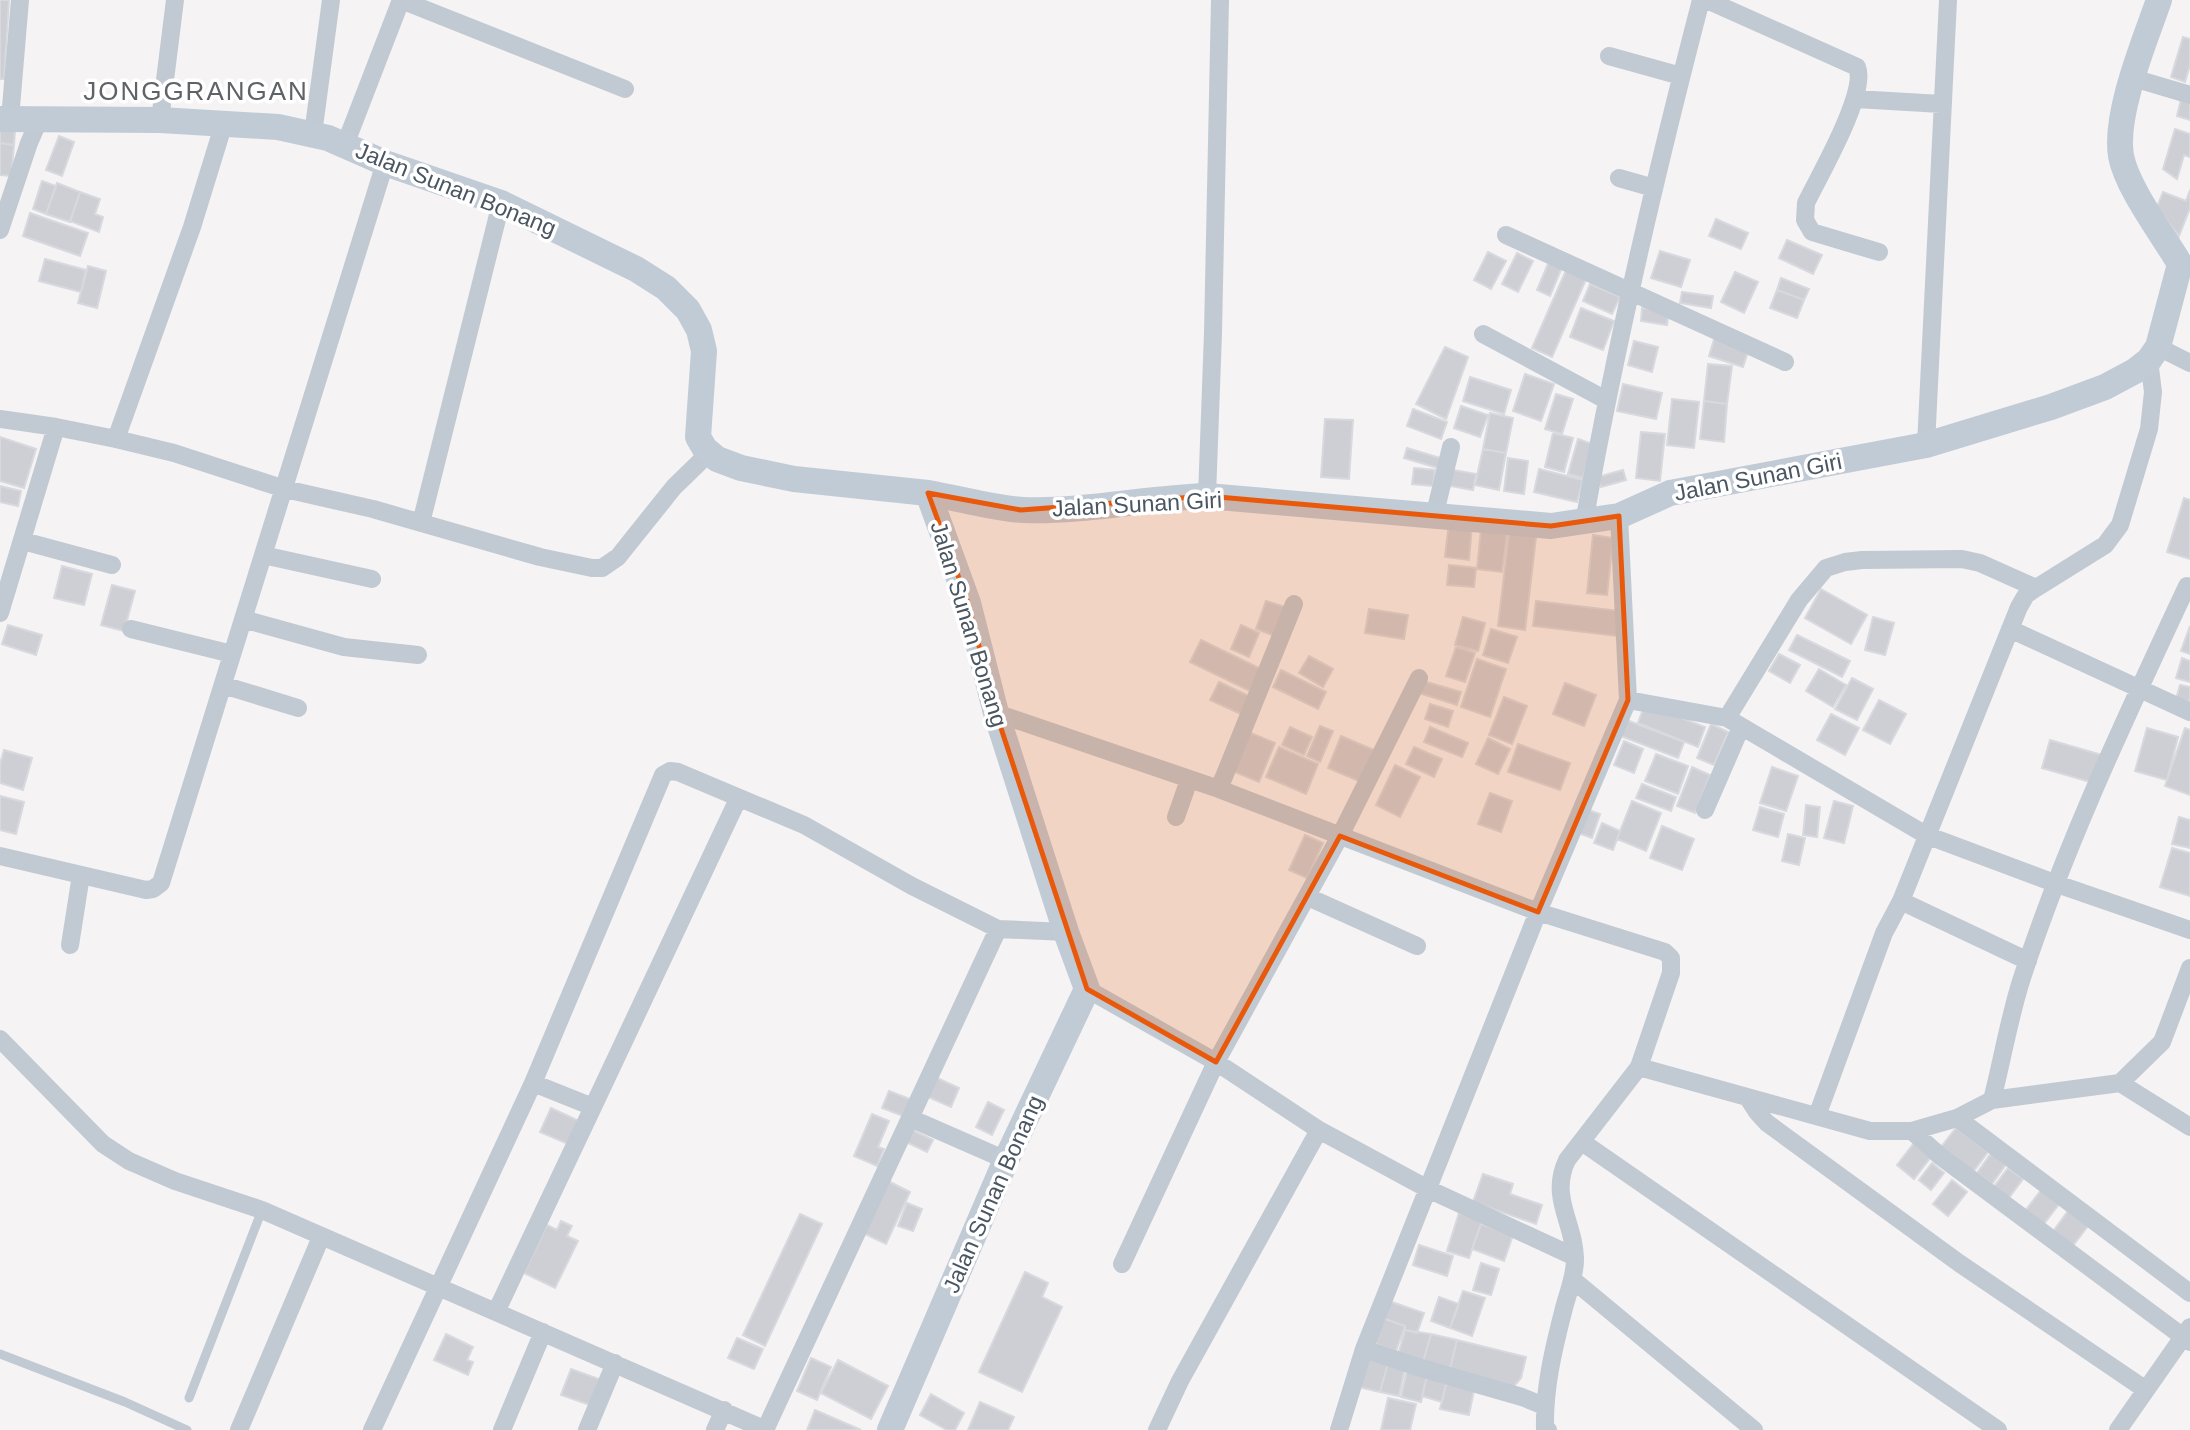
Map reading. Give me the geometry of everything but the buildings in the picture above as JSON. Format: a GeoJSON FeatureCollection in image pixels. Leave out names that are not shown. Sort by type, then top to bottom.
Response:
{"type":"FeatureCollection","features":[{"type":"Feature","properties":{"kind":"street"},"geometry":{"type":"LineString","coordinates":[[5,119],[20,0]]}},
{"type":"Feature","properties":{"kind":"street"},"geometry":{"type":"LineString","coordinates":[[160,120],[175,0]]}},
{"type":"Feature","properties":{"kind":"street"},"geometry":{"type":"LineString","coordinates":[[313,134],[331,0]]}},
{"type":"Feature","properties":{"kind":"street"},"geometry":{"type":"LineString","coordinates":[[345,145],[401,0],[625,89]]}},
{"type":"Feature","properties":{"kind":"street"},"geometry":{"type":"LineString","coordinates":[[1206,496],[1213,333],[1220,0]]}},
{"type":"Feature","properties":{"kind":"street"},"geometry":{"type":"LineString","coordinates":[[1584,523],[1606,400],[1630,292],[1701,0]]}},
{"type":"Feature","properties":{"kind":"street"},"geometry":{"type":"LineString","coordinates":[[1709,0],[1857,67],[1860,77],[1856,99],[1806,203],[1805,220],[1812,232],[1879,252]]}},
{"type":"Feature","properties":{"kind":"street"},"geometry":{"type":"LineString","coordinates":[[1926,445],[1948,0]]}},
{"type":"Feature","properties":{"kind":"street"},"geometry":{"type":"LineString","coordinates":[[1817,1116],[1884,933],[1901,901],[2026,595],[2105,545],[2120,525],[2149,429],[2153,354],[2185,265],[2138,194],[2121,158],[2123,121],[2133,78],[2159,0]]}},
{"type":"Feature","properties":{"kind":"street"},"geometry":{"type":"LineString","coordinates":[[1609,56],[1681,76]]}},
{"type":"Feature","properties":{"kind":"street"},"geometry":{"type":"LineString","coordinates":[[2133,78],[2190,95]]}},
{"type":"Feature","properties":{"kind":"street"},"geometry":{"type":"LineString","coordinates":[[1856,99],[1941,104]]}},
{"type":"Feature","properties":{"kind":"street","name":"Jalan Sunan Bonang"},"geometry":{"type":"LineString","coordinates":[[5,119],[160,120],[278,127],[313,134],[384,163],[501,203],[636,269],[666,288],[688,310],[699,330],[704,351],[698,429],[701,443],[717,459],[741,468],[794,479],[928,493],[968,603],[996,713],[1087,989],[1006,1160],[890,1430]]}},
{"type":"Feature","properties":{"kind":"street"},"geometry":{"type":"LineString","coordinates":[[0,230],[39,120]]}},
{"type":"Feature","properties":{"kind":"street"},"geometry":{"type":"LineString","coordinates":[[116,439],[192,227],[224,123]]}},
{"type":"Feature","properties":{"kind":"street"},"geometry":{"type":"LineString","coordinates":[[0,856],[146,890],[161,883],[384,163]]}},
{"type":"Feature","properties":{"kind":"street"},"geometry":{"type":"LineString","coordinates":[[1619,178],[1654,188]]}},
{"type":"Feature","properties":{"kind":"street"},"geometry":{"type":"LineString","coordinates":[[421,523],[501,203]]}},
{"type":"Feature","properties":{"kind":"street"},"geometry":{"type":"LineString","coordinates":[[1506,235],[1785,362]]}},
{"type":"Feature","properties":{"kind":"street"},"geometry":{"type":"LineString","coordinates":[[1483,334],[1606,400]]}},
{"type":"Feature","properties":{"kind":"street"},"geometry":{"type":"LineString","coordinates":[[2153,354],[2190,363]]}},
{"type":"Feature","properties":{"kind":"street","name":"Jalan Sunan Giri"},"geometry":{"type":"LineString","coordinates":[[928,493],[1021,510],[1206,496],[1551,526],[1584,523],[1619,516],[1670,493],[1926,445],[2051,407],[2105,387],[2135,371],[2153,354]]}},
{"type":"Feature","properties":{"kind":"street"},"geometry":{"type":"LineString","coordinates":[[0,419],[56,426],[174,453],[285,489],[421,523],[540,557],[592,568],[602,568],[618,558],[674,487],[709,453]]}},
{"type":"Feature","properties":{"kind":"street"},"geometry":{"type":"LineString","coordinates":[[0,613],[56,426]]}},
{"type":"Feature","properties":{"kind":"street"},"geometry":{"type":"LineString","coordinates":[[1434,517],[1451,447]]}},
{"type":"Feature","properties":{"kind":"street"},"geometry":{"type":"LineString","coordinates":[[1339,1430],[1364,1349],[1538,912],[1628,700],[1619,516]]}},
{"type":"Feature","properties":{"kind":"street"},"geometry":{"type":"LineString","coordinates":[[23,541],[112,565]]}},
{"type":"Feature","properties":{"kind":"street"},"geometry":{"type":"LineString","coordinates":[[263,555],[372,579]]}},
{"type":"Feature","properties":{"kind":"street"},"geometry":{"type":"LineString","coordinates":[[1704,810],[1734,722],[1799,600],[1826,569],[1845,562],[1862,560],[1962,559],[1980,563],[2036,588]]}},
{"type":"Feature","properties":{"kind":"street"},"geometry":{"type":"LineString","coordinates":[[1992,1100],[2020,983],[2057,884],[2139,689],[2187,586]]}},
{"type":"Feature","properties":{"kind":"street"},"geometry":{"type":"LineString","coordinates":[[1219,789],[1294,604]]}},
{"type":"Feature","properties":{"kind":"street"},"geometry":{"type":"LineString","coordinates":[[243,619],[344,647],[418,655]]}},
{"type":"Feature","properties":{"kind":"street"},"geometry":{"type":"LineString","coordinates":[[131,629],[232,654]]}},
{"type":"Feature","properties":{"kind":"street"},"geometry":{"type":"LineString","coordinates":[[2010,629],[2190,712]]}},
{"type":"Feature","properties":{"kind":"street"},"geometry":{"type":"LineString","coordinates":[[1122,1264],[1216,1062],[1308,897],[1419,678]]}},
{"type":"Feature","properties":{"kind":"street"},"geometry":{"type":"LineString","coordinates":[[223,685],[299,708]]}},
{"type":"Feature","properties":{"kind":"street"},"geometry":{"type":"LineString","coordinates":[[1628,700],[1734,722],[1926,835],[2190,930]]}},
{"type":"Feature","properties":{"kind":"street"},"geometry":{"type":"LineString","coordinates":[[996,713],[1219,789],[1538,912],[1656,948],[1671,958],[1671,973],[1639,1067],[1567,1160],[1560,1183],[1575,1257],[1554,1347],[1544,1406],[1545,1430]]}},
{"type":"Feature","properties":{"kind":"street"},"geometry":{"type":"LineString","coordinates":[[372,1430],[533,1083],[663,775],[670,771],[678,772],[804,825],[912,886],[998,929],[1066,932]]}},
{"type":"Feature","properties":{"kind":"street"},"geometry":{"type":"LineString","coordinates":[[1176,817],[1189,780]]}},
{"type":"Feature","properties":{"kind":"street"},"geometry":{"type":"LineString","coordinates":[[496,1312],[738,799]]}},
{"type":"Feature","properties":{"kind":"street"},"geometry":{"type":"LineString","coordinates":[[70,945],[81,874]]}},
{"type":"Feature","properties":{"kind":"street"},"geometry":{"type":"LineString","coordinates":[[1308,897],[1417,946]]}},
{"type":"Feature","properties":{"kind":"street"},"geometry":{"type":"LineString","coordinates":[[1901,901],[2028,961]]}},
{"type":"Feature","properties":{"kind":"street"},"geometry":{"type":"LineString","coordinates":[[0,1039],[69,1111],[117,1155],[175,1181],[262,1210],[766,1430],[998,929]]}},
{"type":"Feature","properties":{"kind":"street"},"geometry":{"type":"LineString","coordinates":[[1639,1067],[1870,1131],[1912,1131],[1957,1118],[1992,1100],[2120,1083],[2162,1042],[2190,968]]}},
{"type":"Feature","properties":{"kind":"street"},"geometry":{"type":"LineString","coordinates":[[1087,989],[1216,1062],[1318,1130],[1428,1188],[1575,1257]]}},
{"type":"Feature","properties":{"kind":"street"},"geometry":{"type":"LineString","coordinates":[[533,1083],[593,1107]]}},
{"type":"Feature","properties":{"kind":"street"},"geometry":{"type":"LineString","coordinates":[[2120,1083],[2190,1127]]}},
{"type":"Feature","properties":{"kind":"street"},"geometry":{"type":"LineString","coordinates":[[1748,1098],[1768,1123],[1959,1263],[2146,1390]]}},
{"type":"Feature","properties":{"kind":"street"},"geometry":{"type":"LineString","coordinates":[[910,1118],[1006,1160]]}},
{"type":"Feature","properties":{"kind":"street"},"geometry":{"type":"LineString","coordinates":[[1957,1118],[2190,1293]]}},
{"type":"Feature","properties":{"kind":"street"},"geometry":{"type":"LineString","coordinates":[[1157,1430],[1180,1381],[1318,1130]]}},
{"type":"Feature","properties":{"kind":"street"},"geometry":{"type":"LineString","coordinates":[[1912,1131],[1940,1156],[2188,1336],[2118,1430]]}},
{"type":"Feature","properties":{"kind":"street"},"geometry":{"type":"LineString","coordinates":[[1582,1142],[1998,1430]]}},
{"type":"Feature","properties":{"kind":"street"},"geometry":{"type":"LineString","coordinates":[[239,1430],[321,1237]]}},
{"type":"Feature","properties":{"kind":"street"},"geometry":{"type":"LineString","coordinates":[[1572,1279],[1754,1430]]}},
{"type":"Feature","properties":{"kind":"street"},"geometry":{"type":"LineString","coordinates":[[502,1430],[543,1332]]}},
{"type":"Feature","properties":{"kind":"street"},"geometry":{"type":"LineString","coordinates":[[1364,1349],[1544,1406]]}},
{"type":"Feature","properties":{"kind":"street"},"geometry":{"type":"LineString","coordinates":[[587,1430],[615,1363]]}},
{"type":"Feature","properties":{"kind":"street"},"geometry":{"type":"LineString","coordinates":[[715,1430],[724,1410]]}},
{"type":"Feature","properties":{"kind":"lane"},"geometry":{"type":"LineString","coordinates":[[189,1398],[262,1210]]}},
{"type":"Feature","properties":{"kind":"lane"},"geometry":{"type":"LineString","coordinates":[[0,1354],[125,1402],[187,1430]]}},
{"type":"Feature","properties":{"kind":"highlighted area"},"geometry":{"type":"Polygon","coordinates":[[[928,493],[1021,510],[1207,496],[1551,526],[1619,516],[1628,700],[1538,912],[1340,836],[1216,1062],[1087,989],[996,713],[968,603],[928,493]]]}},
{"type":"Feature","properties":{"kind":"district","name":"JONGGRANGAN"},"geometry":{"type":"Point","coordinates":[196,91]}}]}
